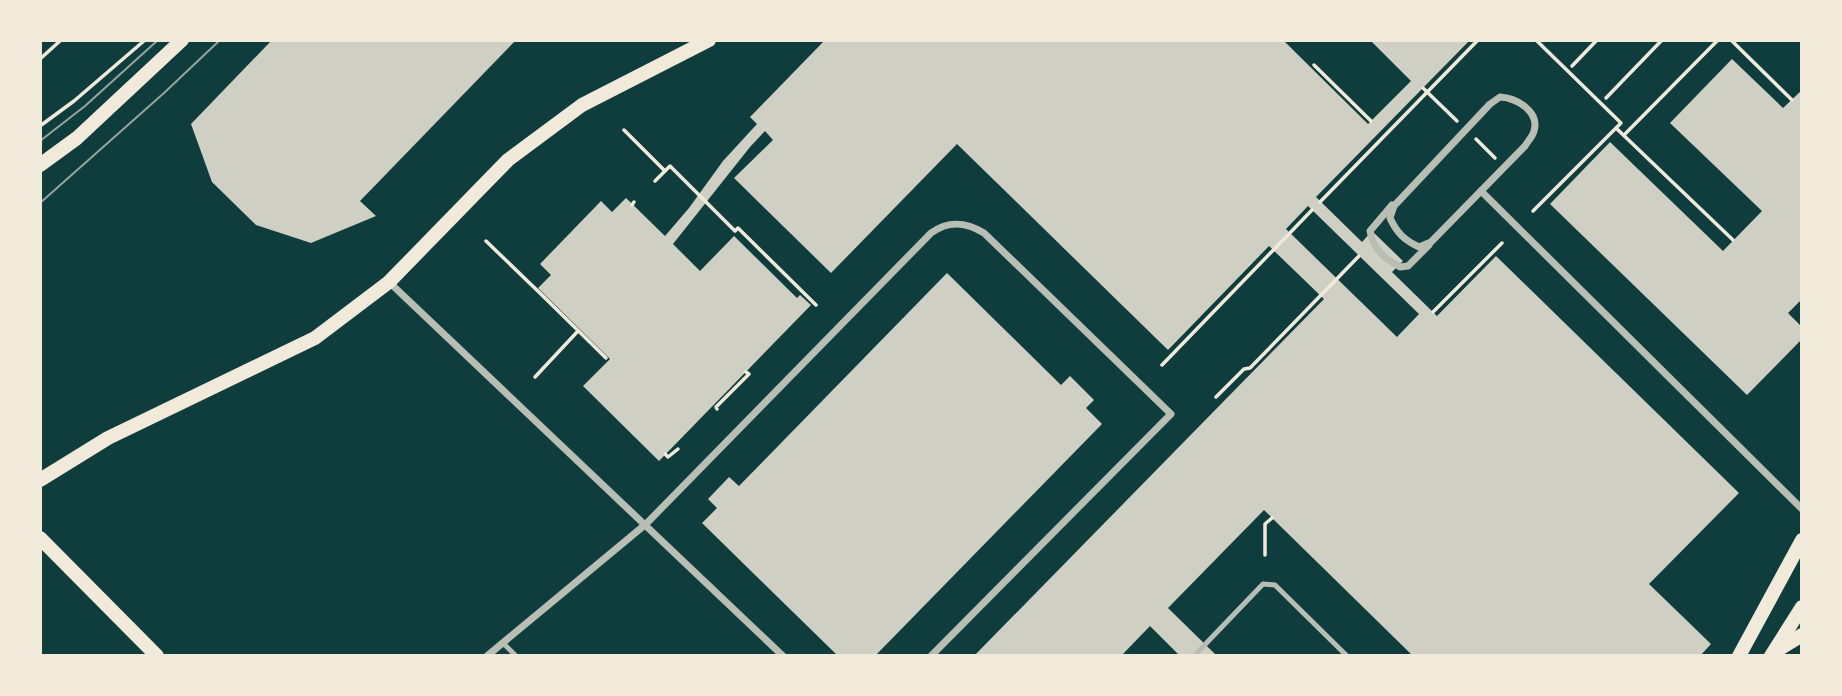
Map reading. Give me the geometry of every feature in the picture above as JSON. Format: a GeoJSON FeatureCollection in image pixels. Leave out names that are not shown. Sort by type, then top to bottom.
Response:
{"type":"FeatureCollection","features":[{"type":"Feature","properties":{"kind":"main road"},"geometry":{"type":"LineString","coordinates":[[40,165],[77,138],[182,40]]}},
{"type":"Feature","properties":{"kind":"main road"},"geometry":{"type":"LineString","coordinates":[[40,480],[108,438],[315,338],[389,282],[508,160],[582,105],[709,40]]}},
{"type":"Feature","properties":{"kind":"main road"},"geometry":{"type":"LineString","coordinates":[[40,538],[157,656]]}},
{"type":"Feature","properties":{"kind":"main road"},"geometry":{"type":"LineString","coordinates":[[1739,656],[1802,540]]}},
{"type":"Feature","properties":{"kind":"main road"},"geometry":{"type":"LineString","coordinates":[[1771,655],[1802,607]]}},
{"type":"Feature","properties":{"kind":"main road"},"geometry":{"type":"LineString","coordinates":[[1771,655],[1802,635]]}},
{"type":"Feature","properties":{"kind":"street"},"geometry":{"type":"LineString","coordinates":[[1500,97],[1511,97],[1530,112],[1535,121],[1534,133],[1482,191],[1408,266],[1400,267],[1389,261],[1371,242],[1370,231],[1374,223],[1490,104],[1500,97]]}},
{"type":"Feature","properties":{"kind":"street"},"geometry":{"type":"LineString","coordinates":[[1482,191],[1802,509]]}},
{"type":"Feature","properties":{"kind":"street"},"geometry":{"type":"LineString","coordinates":[[1405,192],[1394,206],[1390,218],[1396,232],[1407,242],[1419,247],[1432,243]]}},
{"type":"Feature","properties":{"kind":"street"},"geometry":{"type":"LineString","coordinates":[[487,656],[646,523],[931,233],[950,223],[967,225],[984,233],[1171,414],[931,656]]}},
{"type":"Feature","properties":{"kind":"street"},"geometry":{"type":"LineString","coordinates":[[389,282],[646,523],[783,656]]}},
{"type":"Feature","properties":{"kind":"lane"},"geometry":{"type":"LineString","coordinates":[[1194,656],[1263,584],[1275,585],[1347,656]]}},
{"type":"Feature","properties":{"kind":"lane"},"geometry":{"type":"LineString","coordinates":[[503,643],[516,656]]}},
{"type":"Feature","properties":{"kind":"path"},"geometry":{"type":"LineString","coordinates":[[40,59],[61,40]]}},
{"type":"Feature","properties":{"kind":"path"},"geometry":{"type":"LineString","coordinates":[[40,126],[74,101],[145,40]]}},
{"type":"Feature","properties":{"kind":"path"},"geometry":{"type":"LineString","coordinates":[[1320,202],[1425,90],[1478,40]]}},
{"type":"Feature","properties":{"kind":"path"},"geometry":{"type":"LineString","coordinates":[[1533,211],[1620,123],[1536,40]]}},
{"type":"Feature","properties":{"kind":"path"},"geometry":{"type":"LineString","coordinates":[[1572,66],[1597,40]]}},
{"type":"Feature","properties":{"kind":"path"},"geometry":{"type":"LineString","coordinates":[[1606,98],[1662,40]]}},
{"type":"Feature","properties":{"kind":"path"},"geometry":{"type":"LineString","coordinates":[[1624,135],[1718,40]]}},
{"type":"Feature","properties":{"kind":"path"},"geometry":{"type":"LineString","coordinates":[[1731,40],[1792,100]]}},
{"type":"Feature","properties":{"kind":"path"},"geometry":{"type":"LineString","coordinates":[[1314,65],[1371,121]]}},
{"type":"Feature","properties":{"kind":"path"},"geometry":{"type":"LineString","coordinates":[[1425,90],[1460,124]]}},
{"type":"Feature","properties":{"kind":"path"},"geometry":{"type":"LineString","coordinates":[[1616,128],[1733,240]]}},
{"type":"Feature","properties":{"kind":"path"},"geometry":{"type":"LineString","coordinates":[[624,130],[665,171]]}},
{"type":"Feature","properties":{"kind":"path"},"geometry":{"type":"LineString","coordinates":[[1381,131],[1385,135]]}},
{"type":"Feature","properties":{"kind":"path"},"geometry":{"type":"LineString","coordinates":[[1472,135],[1496,159]]}},
{"type":"Feature","properties":{"kind":"path"},"geometry":{"type":"LineString","coordinates":[[655,181],[670,166],[735,231],[738,228],[816,305]]}},
{"type":"Feature","properties":{"kind":"path"},"geometry":{"type":"LineString","coordinates":[[1162,365],[1312,210]]}},
{"type":"Feature","properties":{"kind":"path"},"geometry":{"type":"LineString","coordinates":[[486,241],[606,358]]}},
{"type":"Feature","properties":{"kind":"path"},"geometry":{"type":"LineString","coordinates":[[1433,312],[1502,243]]}},
{"type":"Feature","properties":{"kind":"path"},"geometry":{"type":"LineString","coordinates":[[1216,397],[1244,369],[1250,368],[1359,256]]}},
{"type":"Feature","properties":{"kind":"path"},"geometry":{"type":"LineString","coordinates":[[535,377],[578,331]]}},
{"type":"Feature","properties":{"kind":"path"},"geometry":{"type":"LineString","coordinates":[[717,409],[748,374],[746,372]]}},
{"type":"Feature","properties":{"kind":"path"},"geometry":{"type":"LineString","coordinates":[[665,454],[668,457],[678,449]]}},
{"type":"Feature","properties":{"kind":"path"},"geometry":{"type":"LineString","coordinates":[[1265,555],[1265,524],[1272,517]]}},
{"type":"Feature","properties":{"kind":"building"},"geometry":{"type":"Polygon","coordinates":[[[272,40],[516,40],[360,201],[376,216],[311,243],[256,225],[212,182],[191,124],[272,40]]]}},
{"type":"Feature","properties":{"kind":"building"},"geometry":{"type":"Polygon","coordinates":[[[825,40],[1283,40],[1368,124],[1411,81],[1370,40],[1470,40],[1316,197],[1362,242],[1372,231],[1403,261],[1392,272],[1437,316],[1496,256],[1739,493],[1649,584],[1711,644],[1700,656],[1413,656],[1264,510],[1168,608],[1215,654],[1213,656],[1180,656],[1150,626],[1121,656],[974,656],[1324,299],[1269,246],[1168,350],[957,144],[831,273],[734,178],[773,140],[765,131],[673,244],[700,271],[734,236],[797,298],[800,295],[811,305],[659,461],[583,386],[610,359],[538,288],[551,275],[540,264],[601,201],[612,212],[626,198],[665,236],[723,161],[757,124],[750,117],[825,40]],[[1308,206],[1286,229],[1397,337],[1419,314],[1308,206]]]}},
{"type":"Feature","properties":{"kind":"building"},"geometry":{"type":"Polygon","coordinates":[[[1732,59],[1783,108],[1802,90],[1802,299],[1788,313],[1802,327],[1802,339],[1747,395],[1550,204],[1610,142],[1723,251],[1762,211],[1670,123],[1732,59]]]}},
{"type":"Feature","properties":{"kind":"building"},"geometry":{"type":"Polygon","coordinates":[[[947,273],[1061,385],[1070,376],[1094,400],[1086,408],[1102,424],[875,656],[838,656],[702,523],[717,508],[708,499],[729,477],[739,486],[947,273]]]}},
{"type":"Feature","properties":{"kind":"tram line"},"geometry":{"type":"LineString","coordinates":[[40,141],[85,106],[158,40]]}},
{"type":"Feature","properties":{"kind":"tram line"},"geometry":{"type":"LineString","coordinates":[[40,203],[220,40]]}}]}
